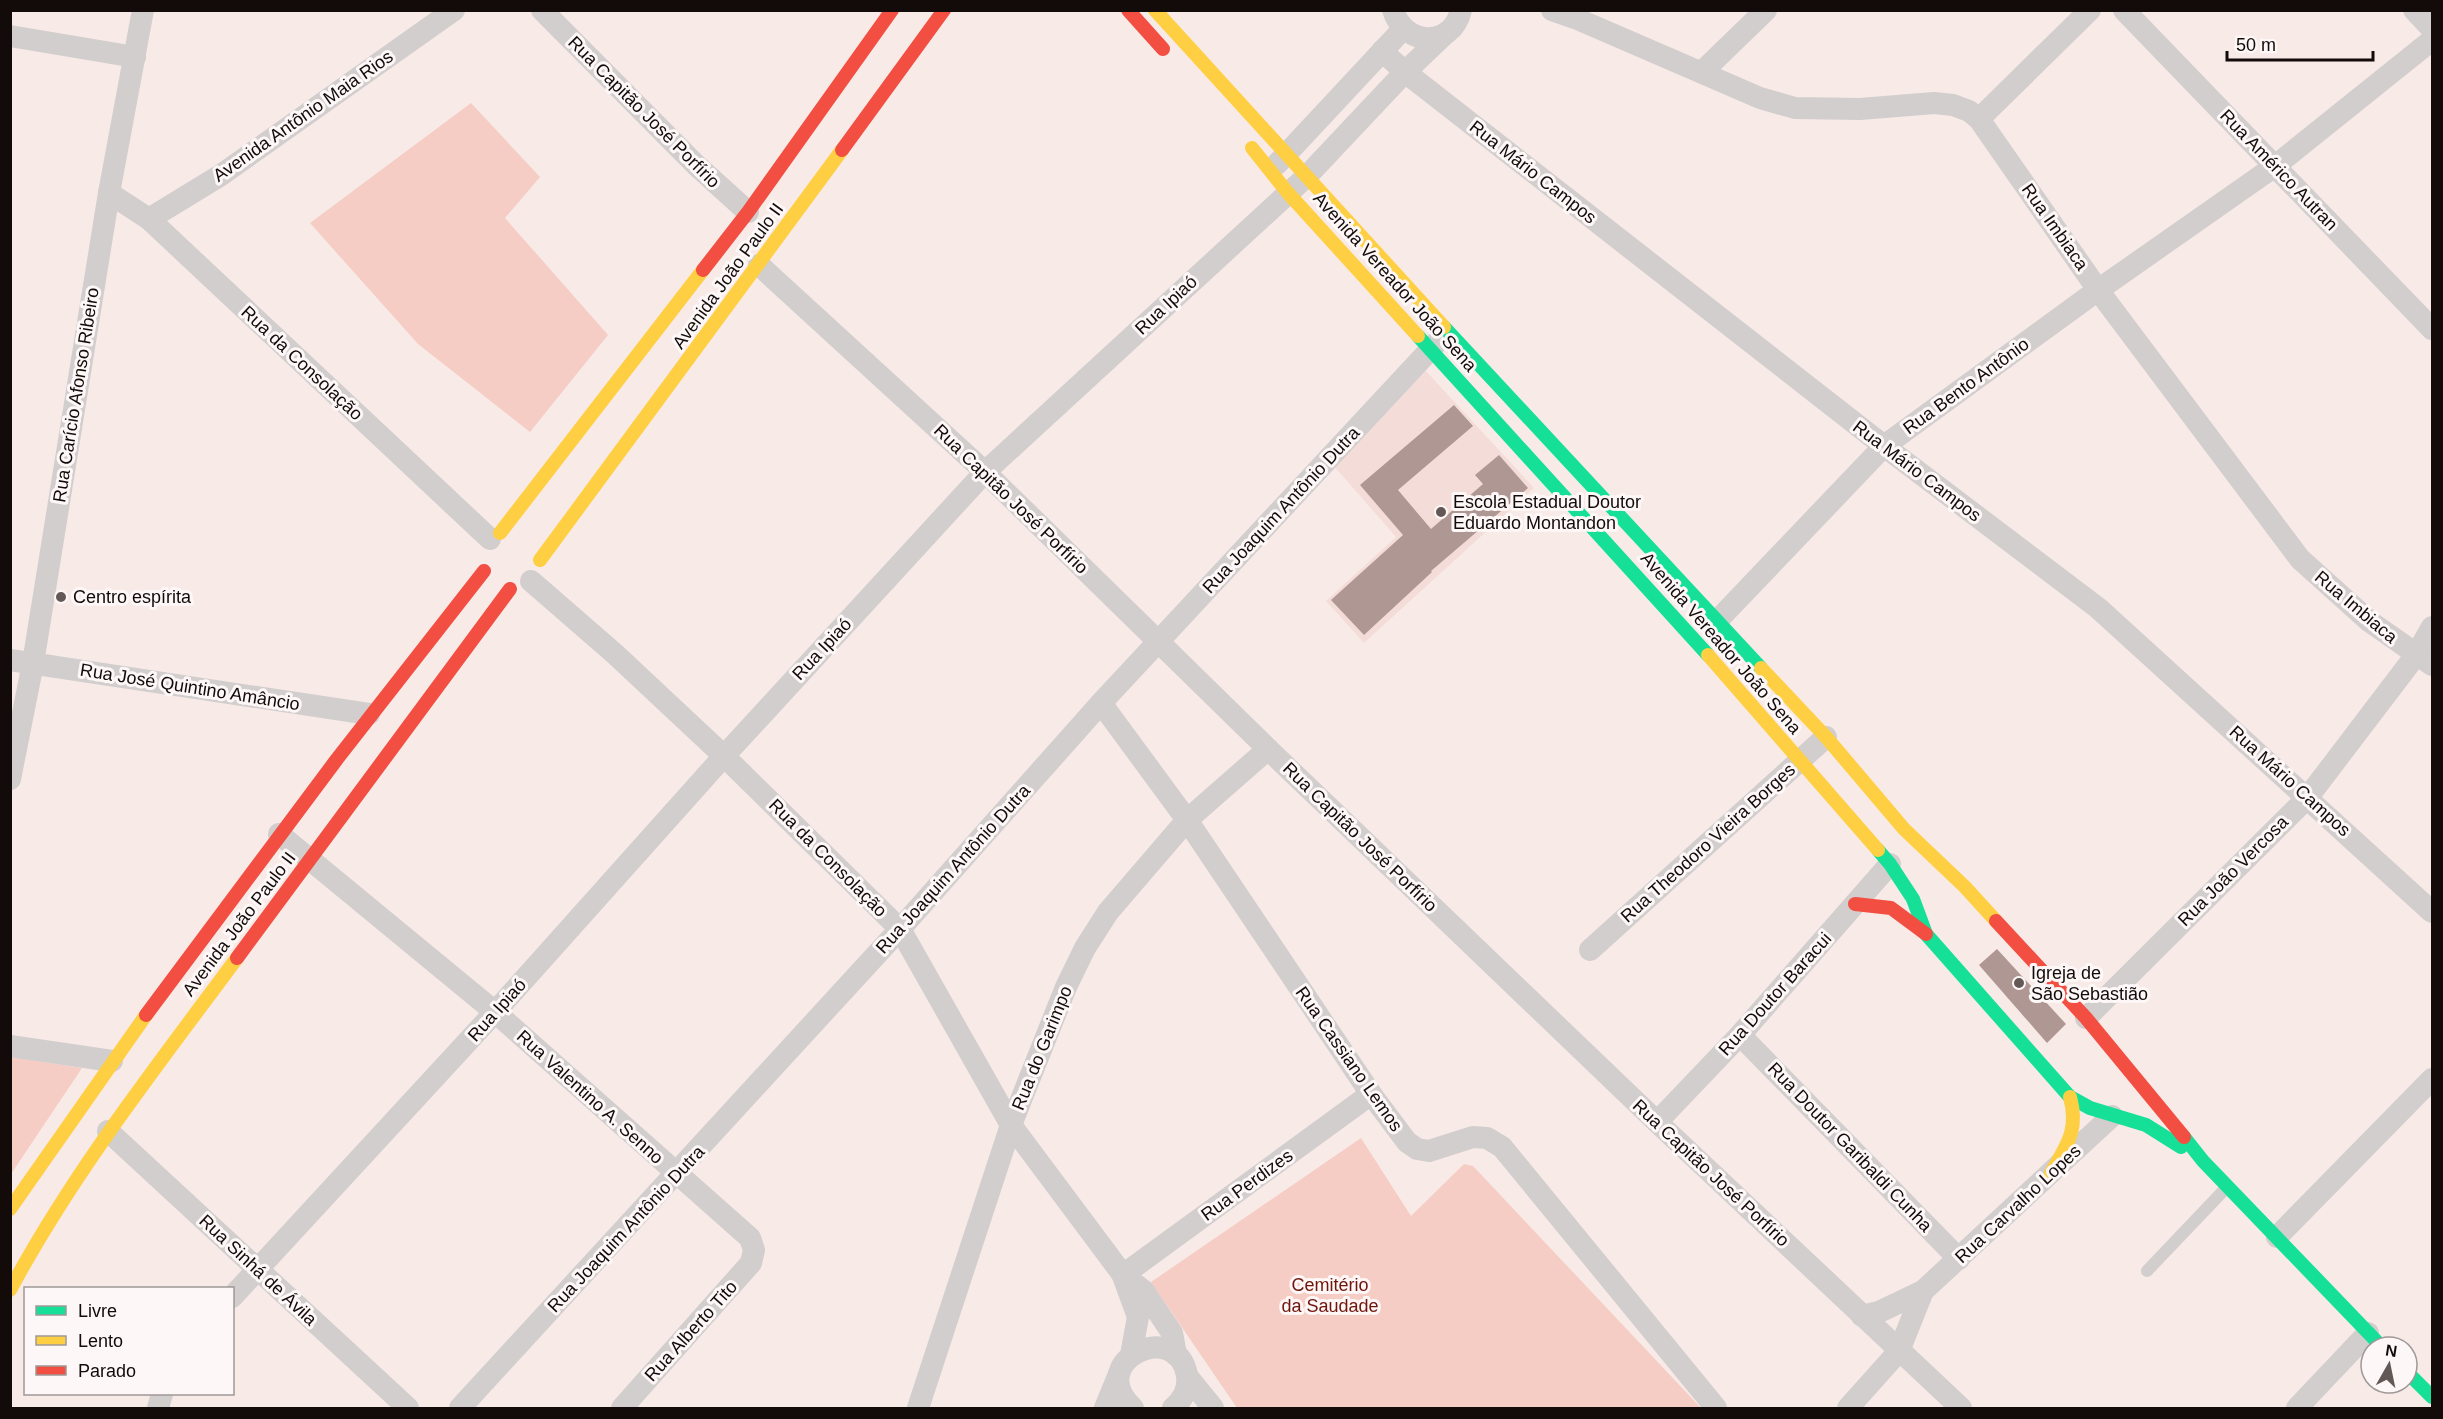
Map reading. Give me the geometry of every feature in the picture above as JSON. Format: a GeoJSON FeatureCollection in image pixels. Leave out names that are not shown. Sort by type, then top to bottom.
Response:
{"type":"FeatureCollection","features":[{"type":"Feature","properties":{"kind":"main road","name":"Avenida João Paulo II"},"geometry":{"type":"LineString","coordinates":[[10,1209],[112,1061],[369,714],[501,565],[759,265],[920,33],[944,10]]}},
{"type":"Feature","properties":{"kind":"main road"},"geometry":{"type":"LineString","coordinates":[[1128,10],[1176,64]]}},
{"type":"Feature","properties":{"kind":"main road","name":"Avenida Vereador João Sena"},"geometry":{"type":"LineString","coordinates":[[1155,10],[1279,162],[1288,193],[1696,640],[1890,864],[1913,899],[1926,934],[2070,1097],[2090,1108],[2122,1101],[2146,1125],[2203,1161]]}},
{"type":"Feature","properties":{"kind":"main road","name":"Avenida João Paulo II"},"geometry":{"type":"LineString","coordinates":[[10,1290],[32,1249],[108,1131],[310,860],[501,565],[748,212],[895,13]]}},
{"type":"Feature","properties":{"kind":"main road","name":"Avenida Vereador João Sena"},"geometry":{"type":"LineString","coordinates":[[1239,134],[1279,162],[1307,176],[1826,737],[1904,829],[1965,887],[2086,1018],[2203,1161],[2370,1335]]}},
{"type":"Feature","properties":{"kind":"main road"},"geometry":{"type":"LineString","coordinates":[[511,531],[527,536],[538,549],[501,565],[511,531]]}},
{"type":"Feature","properties":{"kind":"main road"},"geometry":{"type":"LineString","coordinates":[[1913,899],[1931,882],[1965,887]]}},
{"type":"Feature","properties":{"kind":"main road"},"geometry":{"type":"LineString","coordinates":[[1855,904],[1891,908],[1926,934]]}},
{"type":"Feature","properties":{"kind":"main road"},"geometry":{"type":"LineString","coordinates":[[2122,1101],[2132,1074]]}},
{"type":"Feature","properties":{"kind":"main road"},"geometry":{"type":"LineString","coordinates":[[2051,1173],[2074,1131],[2076,1114],[2070,1097]]}},
{"type":"Feature","properties":{"kind":"main road"},"geometry":{"type":"LineString","coordinates":[[2419,1384],[2433,1397]]}},
{"type":"Feature","properties":{"kind":"street","name":"Rua Carício Afonso Ribeiro"},"geometry":{"type":"LineString","coordinates":[[10,779],[33,663],[109,193],[143,10]]}},
{"type":"Feature","properties":{"kind":"street","name":"Avenida Antônio Maia Rios"},"geometry":{"type":"LineString","coordinates":[[149,219],[221,174],[454,10]]}},
{"type":"Feature","properties":{"kind":"street","name":"Rua Capitão José Porfírio"},"geometry":{"type":"LineString","coordinates":[[542,10],[695,164],[748,212]]}},
{"type":"Feature","properties":{"kind":"street","name":"Rua Ipiaó"},"geometry":{"type":"LineString","coordinates":[[234,1295],[495,1012],[724,756],[985,472],[1307,176],[1405,72],[1454,26],[1461,10]]}},
{"type":"Feature","properties":{"kind":"street","name":"Rua Imbiaca"},"geometry":{"type":"LineString","coordinates":[[1552,10],[1760,98],[1795,108],[1848,110],[1934,103],[1953,105],[1968,111],[1979,119],[2098,290],[2300,559],[2335,593],[2424,660]]}},
{"type":"Feature","properties":{"kind":"street"},"geometry":{"type":"LineString","coordinates":[[1702,72],[1766,10]]}},
{"type":"Feature","properties":{"kind":"street"},"geometry":{"type":"LineString","coordinates":[[1979,119],[2090,10]]}},
{"type":"Feature","properties":{"kind":"street","name":"Rua Américo Autran"},"geometry":{"type":"LineString","coordinates":[[2124,10],[2433,329]]}},
{"type":"Feature","properties":{"kind":"street"},"geometry":{"type":"LineString","coordinates":[[2414,10],[2433,29]]}},
{"type":"Feature","properties":{"kind":"street"},"geometry":{"type":"LineString","coordinates":[[1279,162],[1382,51],[1398,20],[1413,36],[1424,39],[1435,38],[1446,33]]}},
{"type":"Feature","properties":{"kind":"street"},"geometry":{"type":"LineString","coordinates":[[10,36],[135,57]]}},
{"type":"Feature","properties":{"kind":"street","name":"Rua Bento Antônio"},"geometry":{"type":"LineString","coordinates":[[1717,621],[1884,446],[2098,290],[2275,166],[2433,40]]}},
{"type":"Feature","properties":{"kind":"street","name":"Rua Mário Campos"},"geometry":{"type":"LineString","coordinates":[[1382,51],[1405,72],[1884,446],[2098,608],[2433,912]]}},
{"type":"Feature","properties":{"kind":"street","name":"Rua da Consolação"},"geometry":{"type":"LineString","coordinates":[[109,193],[149,219],[501,565],[615,654],[724,756],[900,929],[1011,1125],[1123,1275],[1144,1292],[1172,1333],[1176,1355],[1187,1376]]}},
{"type":"Feature","properties":{"kind":"street","name":"Rua Capitão José Porfírio"},"geometry":{"type":"LineString","coordinates":[[759,265],[985,472],[1268,749],[1657,1122],[1961,1408]]}},
{"type":"Feature","properties":{"kind":"street","name":"Rua Joaquim Antônio Dutra"},"geometry":{"type":"LineString","coordinates":[[460,1408],[900,929],[1101,703],[1448,331]]}},
{"type":"Feature","properties":{"kind":"street","name":"Rua João Vercosa"},"geometry":{"type":"LineString","coordinates":[[2086,1018],[2308,797],[2424,660],[2433,627]]}},
{"type":"Feature","properties":{"kind":"street","name":"Rua José Quintino Amâncio"},"geometry":{"type":"LineString","coordinates":[[10,660],[369,714]]}},
{"type":"Feature","properties":{"kind":"street","name":"Rua Cassiano Lemos"},"geometry":{"type":"LineString","coordinates":[[1101,703],[1187,820],[1371,1094],[1407,1142],[1417,1149],[1429,1151],[1473,1137],[1487,1138],[1502,1147],[1716,1408]]}},
{"type":"Feature","properties":{"kind":"street","name":"Rua Theodoro Vieira Borges"},"geometry":{"type":"LineString","coordinates":[[1590,950],[1826,737]]}},
{"type":"Feature","properties":{"kind":"street","name":"Rua do Garimpo"},"geometry":{"type":"LineString","coordinates":[[918,1408],[1011,1125],[1066,987],[1085,948],[1108,912],[1187,820],[1268,749]]}},
{"type":"Feature","properties":{"kind":"street","name":"Rua Valentino A. Senno"},"geometry":{"type":"LineString","coordinates":[[279,834],[495,1012],[750,1238],[754,1250]]}},
{"type":"Feature","properties":{"kind":"street","name":"Rua Doutor Baracui"},"geometry":{"type":"LineString","coordinates":[[1657,1122],[1740,1035],[1890,864]]}},
{"type":"Feature","properties":{"kind":"street","name":"Rua Doutor Garibaldi Cunha"},"geometry":{"type":"LineString","coordinates":[[1740,1035],[1959,1259]]}},
{"type":"Feature","properties":{"kind":"street"},"geometry":{"type":"LineString","coordinates":[[10,1047],[112,1061]]}},
{"type":"Feature","properties":{"kind":"street"},"geometry":{"type":"LineString","coordinates":[[2277,1237],[2433,1079]]}},
{"type":"Feature","properties":{"kind":"street","name":"Rua Perdizes"},"geometry":{"type":"LineString","coordinates":[[1123,1275],[1371,1094]]}},
{"type":"Feature","properties":{"kind":"street","name":"Rua Carvalho Lopes"},"geometry":{"type":"LineString","coordinates":[[1862,1316],[1879,1312],[1923,1291],[2051,1173],[2122,1101]]}},
{"type":"Feature","properties":{"kind":"street","name":"Rua Sinhá de Ávila"},"geometry":{"type":"LineString","coordinates":[[108,1131],[408,1408]]}},
{"type":"Feature","properties":{"kind":"street","name":"Rua Alberto Tito"},"geometry":{"type":"LineString","coordinates":[[622,1408],[751,1263],[754,1250]]}},
{"type":"Feature","properties":{"kind":"street","name":"Rua da Consolação"},"geometry":{"type":"LineString","coordinates":[[1123,1275],[1138,1317],[1131,1354]]}},
{"type":"Feature","properties":{"kind":"street","name":"Rua Carvalho Lopes"},"geometry":{"type":"LineString","coordinates":[[1848,1408],[1899,1351],[1923,1291]]}},
{"type":"Feature","properties":{"kind":"street"},"geometry":{"type":"LineString","coordinates":[[1105,1408],[1124,1363],[1131,1354],[1154,1347],[1165,1349],[1176,1355]]}},
{"type":"Feature","properties":{"kind":"street"},"geometry":{"type":"LineString","coordinates":[[2297,1408],[2359,1354]]}},
{"type":"Feature","properties":{"kind":"street"},"geometry":{"type":"LineString","coordinates":[[1119,1374],[1121,1393],[1132,1408]]}},
{"type":"Feature","properties":{"kind":"street"},"geometry":{"type":"LineString","coordinates":[[1173,1408],[1183,1399],[1187,1388],[1187,1376]]}},
{"type":"Feature","properties":{"kind":"street"},"geometry":{"type":"LineString","coordinates":[[1187,1376],[1213,1408]]}},
{"type":"Feature","properties":{"kind":"lane"},"geometry":{"type":"LineString","coordinates":[[2147,1271],[2228,1186]]}},
{"type":"Feature","properties":{"kind":"shaded area","name":"Escola Estadual Doutor Eduardo Montandon"},"geometry":{"type":"Polygon","coordinates":[[[1425,370],[1534,488],[1364,643],[1326,601],[1396,537],[1333,465],[1425,370]]]}},
{"type":"Feature","properties":{"kind":"green space"},"geometry":{"type":"Polygon","coordinates":[[[471,103],[540,177],[505,218],[608,335],[530,432],[418,344],[310,223],[471,103]]]}},
{"type":"Feature","properties":{"kind":"green space"},"geometry":{"type":"Polygon","coordinates":[[[11,1057],[82,1068],[11,1174],[11,1057]]]}},
{"type":"Feature","properties":{"kind":"green space","name":"Cemitério da Saudade"},"geometry":{"type":"Polygon","coordinates":[[[1361,1138],[1411,1216],[1464,1164],[1473,1166],[1701,1408],[1237,1408],[1151,1282],[1361,1138]]]}},
{"type":"Feature","properties":{"kind":"building"},"geometry":{"type":"Polygon","coordinates":[[[1454,405],[1473,426],[1398,490],[1431,529],[1483,484],[1475,475],[1499,455],[1528,488],[1431,571],[1364,635],[1331,600],[1403,535],[1360,485],[1454,405]]]}},
{"type":"Feature","properties":{"kind":"building"},"geometry":{"type":"Polygon","coordinates":[[[1997,949],[2066,1024],[2047,1043],[1979,965],[1997,949]]]}},
{"type":"Feature","properties":{"kind":"traffic: fast"},"geometry":{"type":"LineString","coordinates":[[1444,327],[1761,668]]}},
{"type":"Feature","properties":{"kind":"traffic: fast"},"geometry":{"type":"LineString","coordinates":[[1418,336],[1708,655]]}},
{"type":"Feature","properties":{"kind":"traffic: fast"},"geometry":{"type":"LineString","coordinates":[[1878,850],[1913,899],[1926,934],[2070,1097],[2090,1108],[2146,1125],[2181,1147]]}},
{"type":"Feature","properties":{"kind":"traffic: fast"},"geometry":{"type":"LineString","coordinates":[[2184,1137],[2203,1161],[2370,1335]]}},
{"type":"Feature","properties":{"kind":"traffic: fast"},"geometry":{"type":"LineString","coordinates":[[2419,1384],[2432,1397]]}},
{"type":"Feature","properties":{"kind":"traffic: slow"},"geometry":{"type":"LineString","coordinates":[[1155,10],[1444,327]]}},
{"type":"Feature","properties":{"kind":"traffic: slow"},"geometry":{"type":"LineString","coordinates":[[1252,148],[1288,193],[1418,336]]}},
{"type":"Feature","properties":{"kind":"traffic: slow"},"geometry":{"type":"LineString","coordinates":[[540,560],[842,150]]}},
{"type":"Feature","properties":{"kind":"traffic: slow"},"geometry":{"type":"LineString","coordinates":[[500,533],[703,270]]}},
{"type":"Feature","properties":{"kind":"traffic: slow"},"geometry":{"type":"LineString","coordinates":[[1708,655],[1878,850]]}},
{"type":"Feature","properties":{"kind":"traffic: slow"},"geometry":{"type":"LineString","coordinates":[[1761,668],[1826,737],[1904,829],[1965,887],[1996,921]]}},
{"type":"Feature","properties":{"kind":"traffic: slow"},"geometry":{"type":"LineString","coordinates":[[10,1290],[61,1203],[89,1161],[237,958]]}},
{"type":"Feature","properties":{"kind":"traffic: slow"},"geometry":{"type":"LineString","coordinates":[[10,1209],[146,1015]]}},
{"type":"Feature","properties":{"kind":"traffic: slow"},"geometry":{"type":"LineString","coordinates":[[2051,1173],[2070,1137],[2073,1119],[2070,1097]]}},
{"type":"Feature","properties":{"kind":"traffic: jam"},"geometry":{"type":"LineString","coordinates":[[703,270],[748,212],[892,10]]}},
{"type":"Feature","properties":{"kind":"traffic: jam"},"geometry":{"type":"LineString","coordinates":[[842,150],[944,10]]}},
{"type":"Feature","properties":{"kind":"traffic: jam"},"geometry":{"type":"LineString","coordinates":[[1128,10],[1163,49]]}},
{"type":"Feature","properties":{"kind":"traffic: jam"},"geometry":{"type":"LineString","coordinates":[[146,1015],[337,759],[484,571]]}},
{"type":"Feature","properties":{"kind":"traffic: jam"},"geometry":{"type":"LineString","coordinates":[[237,958],[510,589]]}},
{"type":"Feature","properties":{"kind":"traffic: jam"},"geometry":{"type":"LineString","coordinates":[[1855,904],[1891,908],[1926,934]]}},
{"type":"Feature","properties":{"kind":"traffic: jam"},"geometry":{"type":"LineString","coordinates":[[1996,921],[2086,1018],[2184,1137]]}},
{"type":"Feature","properties":{"kind":"place","name":"Escola Estadual Doutor Eduardo Montandon"},"geometry":{"type":"Point","coordinates":[1441,512]}},
{"type":"Feature","properties":{"kind":"place","name":"Centro espírita"},"geometry":{"type":"Point","coordinates":[61,597]}},
{"type":"Feature","properties":{"kind":"place","name":"Igreja de São Sebastião"},"geometry":{"type":"Point","coordinates":[2019,983]}}]}
